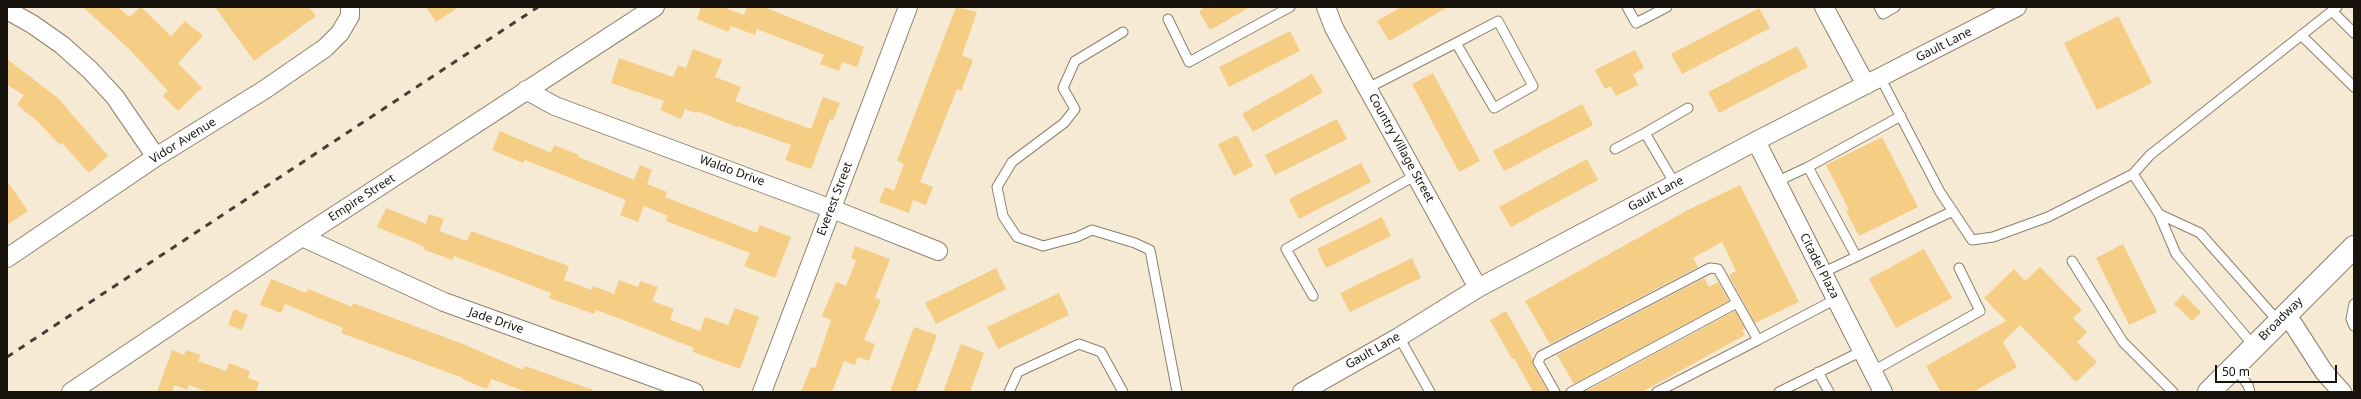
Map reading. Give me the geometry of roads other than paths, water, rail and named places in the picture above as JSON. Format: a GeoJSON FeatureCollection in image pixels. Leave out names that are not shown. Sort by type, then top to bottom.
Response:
{"type":"FeatureCollection","features":[{"type":"Feature","properties":{"kind":"main road","name":"Broadway"},"geometry":{"type":"LineString","coordinates":[[2209,392],[2282,317],[2351,255]]}},
{"type":"Feature","properties":{"kind":"street","name":"Empire Street"},"geometry":{"type":"LineString","coordinates":[[84,389],[302,237],[655,7]]}},
{"type":"Feature","properties":{"kind":"street","name":"Country Village Street"},"geometry":{"type":"LineString","coordinates":[[1326,7],[1334,28],[1478,288]]}},
{"type":"Feature","properties":{"kind":"street"},"geometry":{"type":"LineString","coordinates":[[1824,7],[1873,81]]}},
{"type":"Feature","properties":{"kind":"street","name":"Gault Lane"},"geometry":{"type":"LineString","coordinates":[[1302,392],[1399,337],[1478,288],[1756,141],[2017,7]]}},
{"type":"Feature","properties":{"kind":"street","name":"Everest Street"},"geometry":{"type":"LineString","coordinates":[[762,392],[832,208],[904,8]]}},
{"type":"Feature","properties":{"kind":"street"},"geometry":{"type":"LineString","coordinates":[[7,10],[32,24],[62,45],[90,70],[115,97],[156,157]]}},
{"type":"Feature","properties":{"kind":"street","name":"Vidor Avenue"},"geometry":{"type":"LineString","coordinates":[[7,258],[156,157],[264,90],[326,48],[350,12]]}},
{"type":"Feature","properties":{"kind":"street","name":"Waldo Drive"},"geometry":{"type":"LineString","coordinates":[[526,90],[556,106],[832,208],[938,251]]}},
{"type":"Feature","properties":{"kind":"street","name":"Citadel Plaza"},"geometry":{"type":"LineString","coordinates":[[1756,141],[1883,392]]}},
{"type":"Feature","properties":{"kind":"street","name":"Jade Drive"},"geometry":{"type":"LineString","coordinates":[[302,237],[444,302],[694,392]]}},
{"type":"Feature","properties":{"kind":"street"},"geometry":{"type":"LineString","coordinates":[[2282,317],[2324,372],[2342,392]]}},
{"type":"Feature","properties":{"kind":"lane"},"geometry":{"type":"LineString","coordinates":[[1168,19],[1189,62],[1290,7]]}},
{"type":"Feature","properties":{"kind":"lane"},"geometry":{"type":"LineString","coordinates":[[1628,7],[1636,23],[1667,7]]}},
{"type":"Feature","properties":{"kind":"lane"},"geometry":{"type":"LineString","coordinates":[[1879,7],[1883,14],[1895,7]]}},
{"type":"Feature","properties":{"kind":"lane"},"geometry":{"type":"LineString","coordinates":[[1873,81],[1901,116],[1940,192],[1972,240],[1993,238],[2048,217],[2133,174],[2150,155],[2334,9],[2354,33]]}},
{"type":"Feature","properties":{"kind":"lane"},"geometry":{"type":"LineString","coordinates":[[1368,88],[1498,21],[1533,86],[1494,108],[1456,43]]}},
{"type":"Feature","properties":{"kind":"lane"},"geometry":{"type":"LineString","coordinates":[[1123,32],[1075,61],[1063,88],[1075,109],[1064,123],[1012,162],[997,187],[1002,216],[1016,236],[1044,246],[1077,237],[1092,230],[1135,243],[1150,250],[1177,392]]}},
{"type":"Feature","properties":{"kind":"lane"},"geometry":{"type":"LineString","coordinates":[[2301,35],[2354,87]]}},
{"type":"Feature","properties":{"kind":"lane"},"geometry":{"type":"LineString","coordinates":[[1615,149],[1688,108]]}},
{"type":"Feature","properties":{"kind":"lane"},"geometry":{"type":"LineString","coordinates":[[1776,182],[1808,167],[1901,116]]}},
{"type":"Feature","properties":{"kind":"lane"},"geometry":{"type":"LineString","coordinates":[[1645,133],[1675,184]]}},
{"type":"Feature","properties":{"kind":"lane"},"geometry":{"type":"LineString","coordinates":[[1808,167],[1856,256]]}},
{"type":"Feature","properties":{"kind":"lane"},"geometry":{"type":"LineString","coordinates":[[2133,174],[2160,214],[2176,254],[2254,346]]}},
{"type":"Feature","properties":{"kind":"lane"},"geometry":{"type":"LineString","coordinates":[[1313,296],[1286,249],[1416,175]]}},
{"type":"Feature","properties":{"kind":"lane"},"geometry":{"type":"LineString","coordinates":[[1822,273],[1953,211]]}},
{"type":"Feature","properties":{"kind":"lane"},"geometry":{"type":"LineString","coordinates":[[2160,214],[2200,233],[2282,317]]}},
{"type":"Feature","properties":{"kind":"lane"},"geometry":{"type":"LineString","coordinates":[[2072,261],[2123,342],[2173,392]]}},
{"type":"Feature","properties":{"kind":"lane"},"geometry":{"type":"LineString","coordinates":[[1555,392],[1538,362],[1541,356],[1710,268],[1718,269],[1758,340]]}},
{"type":"Feature","properties":{"kind":"lane"},"geometry":{"type":"LineString","coordinates":[[1872,371],[1980,311],[1959,268]]}},
{"type":"Feature","properties":{"kind":"lane"},"geometry":{"type":"LineString","coordinates":[[1657,392],[1836,299]]}},
{"type":"Feature","properties":{"kind":"lane"},"geometry":{"type":"LineString","coordinates":[[1571,392],[1737,303]]}},
{"type":"Feature","properties":{"kind":"lane"},"geometry":{"type":"LineString","coordinates":[[2354,309],[2351,319],[2354,326]]}},
{"type":"Feature","properties":{"kind":"lane"},"geometry":{"type":"LineString","coordinates":[[1399,337],[1428,392]]}},
{"type":"Feature","properties":{"kind":"lane"},"geometry":{"type":"LineString","coordinates":[[1009,392],[1018,372],[1079,344],[1101,352],[1123,392]]}},
{"type":"Feature","properties":{"kind":"lane"},"geometry":{"type":"LineString","coordinates":[[1779,392],[1862,351]]}},
{"type":"Feature","properties":{"kind":"lane"},"geometry":{"type":"LineString","coordinates":[[2234,367],[2248,385],[2250,392]]}},
{"type":"Feature","properties":{"kind":"lane"},"geometry":{"type":"LineString","coordinates":[[1818,372],[1829,392]]}},
{"type":"Feature","properties":{"kind":"railway"},"geometry":{"type":"LineString","coordinates":[[7,357],[538,7]]}}]}
